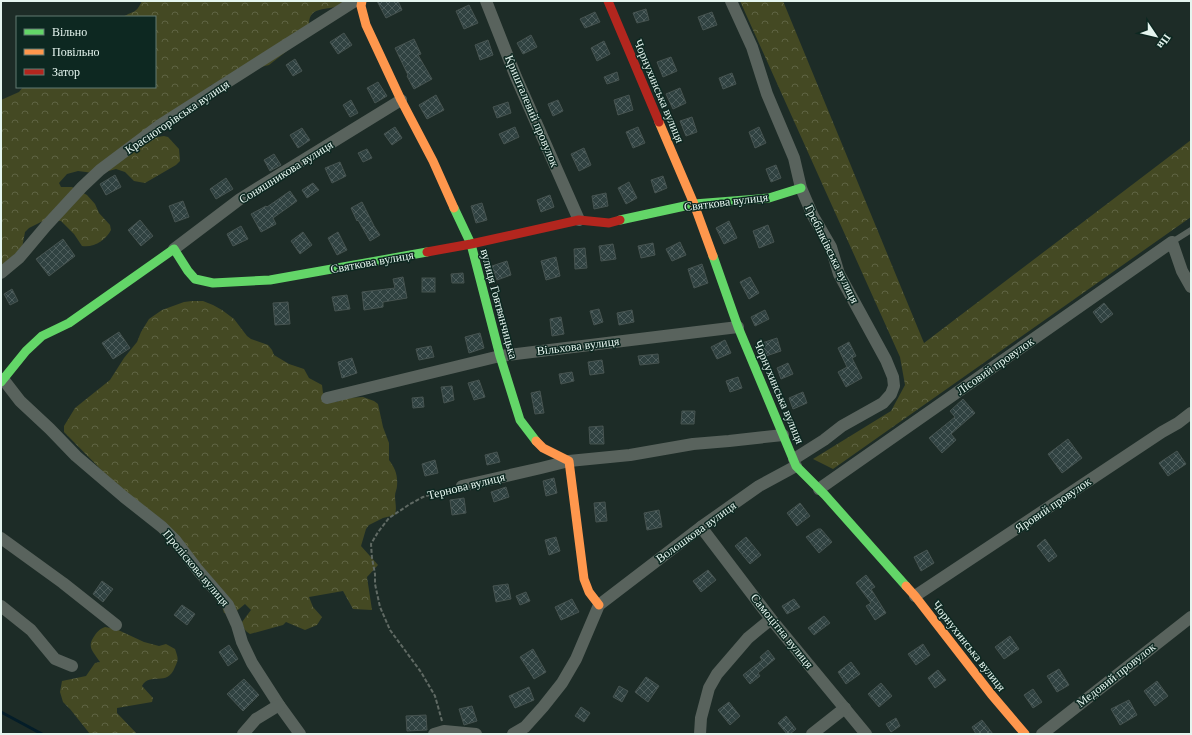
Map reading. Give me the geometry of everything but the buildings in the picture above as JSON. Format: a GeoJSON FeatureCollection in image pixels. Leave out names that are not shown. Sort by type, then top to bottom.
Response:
{"type":"FeatureCollection","features":[{"type":"Feature","properties":{"kind":"street","name":"Красногорівська вулиця"},"geometry":{"type":"LineString","coordinates":[[1,273],[19,258],[52,220],[100,170],[160,125],[355,1]]}},
{"type":"Feature","properties":{"kind":"street","name":"вулиця Говтвянчицька"},"geometry":{"type":"LineString","coordinates":[[362,1],[361,6],[366,25],[401,100],[433,161],[471,244],[500,356],[520,420],[543,448],[569,461]]}},
{"type":"Feature","properties":{"kind":"street","name":"Кришталевий провулок"},"geometry":{"type":"LineString","coordinates":[[486,1],[516,77],[579,220]]}},
{"type":"Feature","properties":{"kind":"street","name":"Чорнухинська вулиця"},"geometry":{"type":"LineString","coordinates":[[608,1],[694,204],[738,327],[795,462],[915,596],[1017,732]]}},
{"type":"Feature","properties":{"kind":"street","name":"Гребінківська вулиця"},"geometry":{"type":"LineString","coordinates":[[730,1],[752,47],[767,94],[794,158],[801,188],[813,216],[831,247],[839,274],[886,360],[893,378],[894,386],[883,403],[842,426],[795,462]]}},
{"type":"Feature","properties":{"kind":"street","name":"Соняшникова вулиця"},"geometry":{"type":"LineString","coordinates":[[174,248],[240,200],[401,100]]}},
{"type":"Feature","properties":{"kind":"street","name":"Святкова вулиця"},"geometry":{"type":"LineString","coordinates":[[174,248],[188,271],[195,279],[213,283],[270,280],[471,244],[579,220],[609,223],[694,204],[769,198],[801,188]]}},
{"type":"Feature","properties":{"kind":"street"},"geometry":{"type":"LineString","coordinates":[[1172,242],[1182,271],[1191,287]]}},
{"type":"Feature","properties":{"kind":"street","name":"Лісовий провулок"},"geometry":{"type":"LineString","coordinates":[[819,489],[1172,242]]}},
{"type":"Feature","properties":{"kind":"street"},"geometry":{"type":"LineString","coordinates":[[2,380],[26,351],[42,336],[70,323],[174,248]]}},
{"type":"Feature","properties":{"kind":"street","name":"Вільхова вулиця"},"geometry":{"type":"LineString","coordinates":[[327,398],[500,356],[738,327]]}},
{"type":"Feature","properties":{"kind":"street","name":"Проліскова вулиця"},"geometry":{"type":"LineString","coordinates":[[2,380],[20,401],[76,456],[162,527],[175,540],[197,569],[228,605],[237,625],[242,642],[252,663],[300,734]]}},
{"type":"Feature","properties":{"kind":"street","name":"Яровий провулок"},"geometry":{"type":"LineString","coordinates":[[915,596],[1191,414]]}},
{"type":"Feature","properties":{"kind":"street","name":"Тернова вулиця"},"geometry":{"type":"LineString","coordinates":[[462,486],[569,461],[630,454],[693,444],[783,434]]}},
{"type":"Feature","properties":{"kind":"street"},"geometry":{"type":"LineString","coordinates":[[514,734],[525,727],[562,683],[576,659],[599,605],[588,592],[584,579],[569,461]]}},
{"type":"Feature","properties":{"kind":"street","name":"Волошкова вулиця"},"geometry":{"type":"LineString","coordinates":[[599,605],[701,527],[795,462]]}},
{"type":"Feature","properties":{"kind":"street","name":"Самоцітна вулиця"},"geometry":{"type":"LineString","coordinates":[[701,527],[771,619],[866,734]]}},
{"type":"Feature","properties":{"kind":"street"},"geometry":{"type":"LineString","coordinates":[[1,538],[63,583],[116,625]]}},
{"type":"Feature","properties":{"kind":"street"},"geometry":{"type":"LineString","coordinates":[[1,606],[31,630],[55,659],[72,666]]}},
{"type":"Feature","properties":{"kind":"street","name":"Медовий провулок"},"geometry":{"type":"LineString","coordinates":[[1042,734],[1191,617]]}},
{"type":"Feature","properties":{"kind":"street"},"geometry":{"type":"LineString","coordinates":[[700,734],[701,718],[709,688],[717,674],[748,638],[771,619]]}},
{"type":"Feature","properties":{"kind":"street"},"geometry":{"type":"LineString","coordinates":[[243,734],[256,719],[279,704]]}},
{"type":"Feature","properties":{"kind":"street"},"geometry":{"type":"LineString","coordinates":[[812,734],[845,708]]}},
{"type":"Feature","properties":{"kind":"street"},"geometry":{"type":"LineString","coordinates":[[439,733],[476,734]]}},
{"type":"Feature","properties":{"kind":"lane"},"geometry":{"type":"LineString","coordinates":[[1172,242],[1191,230]]}},
{"type":"Feature","properties":{"kind":"path","name":"Тернова вулиця"},"geometry":{"type":"LineString","coordinates":[[439,733],[435,696],[421,672],[390,630],[380,607],[375,584],[371,544],[389,518],[410,504],[423,497],[462,486]]}},
{"type":"Feature","properties":{"kind":"green space"},"geometry":{"type":"Polygon","coordinates":[[[142,1],[348,1],[341,5],[314,12],[309,23],[310,33],[269,65],[245,71],[227,80],[211,85],[196,103],[160,132],[158,137],[168,137],[179,149],[180,161],[176,165],[145,183],[134,181],[125,172],[116,169],[101,174],[78,171],[67,174],[59,183],[61,187],[72,187],[87,195],[95,204],[99,213],[110,225],[111,230],[103,240],[91,246],[82,246],[74,234],[61,221],[45,220],[29,228],[25,232],[22,248],[1,266],[1,100],[19,92],[22,88],[156,88],[156,16],[125,16],[136,10],[142,1]]]}},
{"type":"Feature","properties":{"kind":"green space"},"geometry":{"type":"Polygon","coordinates":[[[740,1],[783,1],[924,343],[1191,140],[1191,217],[833,469],[813,459],[891,411],[905,385],[900,357],[740,1]]]}},
{"type":"Feature","properties":{"kind":"green space"},"geometry":{"type":"Polygon","coordinates":[[[203,301],[222,310],[234,319],[251,339],[268,345],[274,355],[289,364],[304,369],[309,378],[322,385],[323,393],[336,402],[346,398],[363,397],[378,404],[383,427],[389,443],[389,460],[396,472],[397,487],[395,495],[395,515],[383,518],[369,525],[366,529],[361,546],[378,565],[367,577],[372,610],[353,609],[343,591],[309,597],[313,607],[322,617],[317,625],[305,630],[286,622],[283,625],[250,634],[244,629],[242,622],[251,610],[245,604],[233,614],[224,613],[218,593],[128,497],[64,432],[64,426],[75,408],[110,380],[124,358],[137,342],[149,319],[162,310],[184,302],[203,301]]]}},
{"type":"Feature","properties":{"kind":"green space"},"geometry":{"type":"Polygon","coordinates":[[[105,627],[116,629],[144,642],[159,646],[166,644],[175,649],[177,654],[177,662],[172,673],[168,677],[149,680],[142,686],[153,698],[152,702],[117,708],[117,713],[137,734],[90,734],[63,702],[60,692],[62,681],[86,676],[95,663],[100,662],[93,652],[91,643],[97,632],[105,627]]]}},
{"type":"Feature","properties":{"kind":"waterway"},"geometry":{"type":"LineString","coordinates":[[1,712],[42,734]]}},
{"type":"Feature","properties":{"kind":"traffic: fast"},"geometry":{"type":"LineString","coordinates":[[620,220],[694,204],[769,198],[801,188]]}},
{"type":"Feature","properties":{"kind":"traffic: fast"},"geometry":{"type":"LineString","coordinates":[[454,208],[471,244],[500,356],[520,420],[536,441]]}},
{"type":"Feature","properties":{"kind":"traffic: fast"},"geometry":{"type":"LineString","coordinates":[[1,382],[26,351],[42,336],[69,323],[174,249],[195,279],[213,283],[270,280],[427,252]]}},
{"type":"Feature","properties":{"kind":"traffic: fast"},"geometry":{"type":"LineString","coordinates":[[713,256],[738,327],[796,466],[825,495],[906,586]]}},
{"type":"Feature","properties":{"kind":"traffic: slow"},"geometry":{"type":"LineString","coordinates":[[362,1],[361,6],[366,25],[401,100],[433,161],[454,208]]}},
{"type":"Feature","properties":{"kind":"traffic: slow"},"geometry":{"type":"LineString","coordinates":[[659,122],[694,204],[713,256]]}},
{"type":"Feature","properties":{"kind":"traffic: slow"},"geometry":{"type":"LineString","coordinates":[[536,441],[543,448],[569,461],[584,579],[589,592],[599,605]]}},
{"type":"Feature","properties":{"kind":"traffic: slow"},"geometry":{"type":"LineString","coordinates":[[906,586],[991,694],[1025,734]]}},
{"type":"Feature","properties":{"kind":"traffic: jam"},"geometry":{"type":"LineString","coordinates":[[608,1],[659,122]]}},
{"type":"Feature","properties":{"kind":"traffic: jam"},"geometry":{"type":"LineString","coordinates":[[427,252],[471,244],[579,220],[609,223],[620,220]]}}]}
